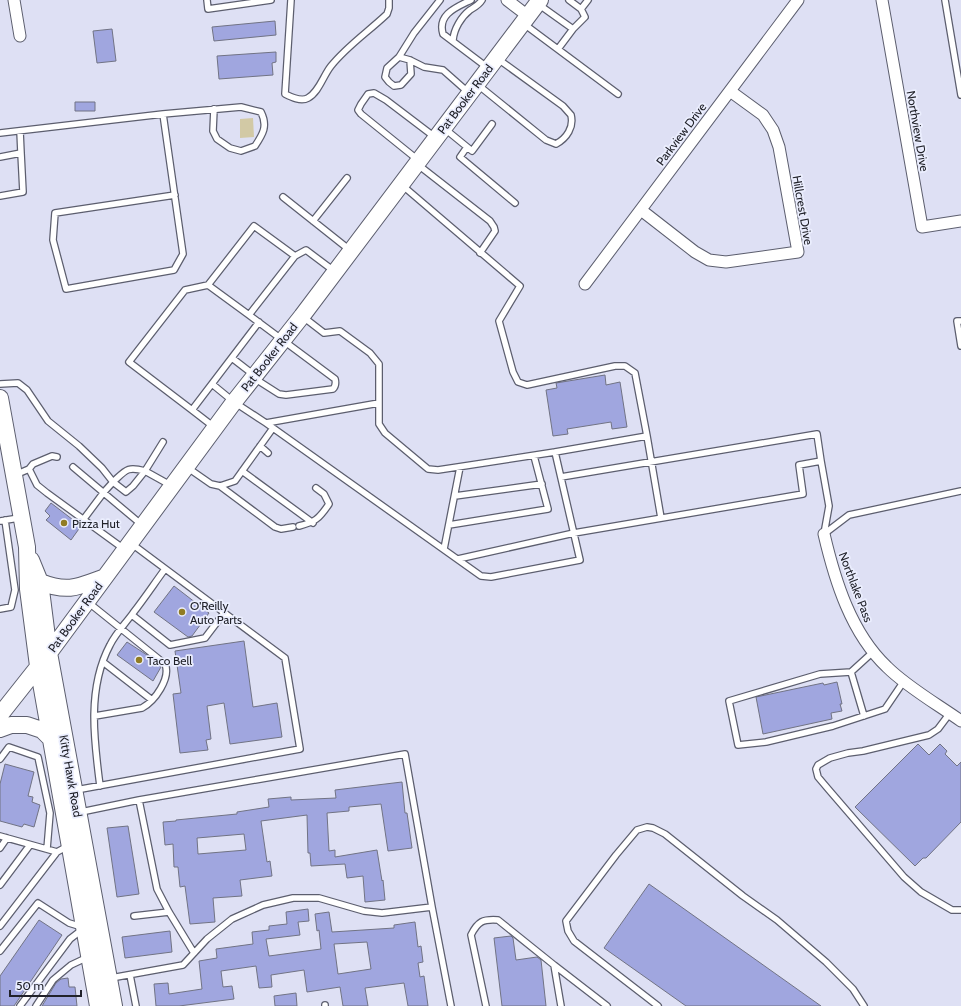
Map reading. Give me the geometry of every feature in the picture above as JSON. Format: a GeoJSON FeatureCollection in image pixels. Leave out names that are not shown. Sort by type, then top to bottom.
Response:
{"type":"FeatureCollection","features":[{"type":"Feature","properties":{"kind":"main road","name":"Pat Booker Road"},"geometry":{"type":"LineString","coordinates":[[3,708],[49,653],[234,402],[302,316],[532,10]]}},
{"type":"Feature","properties":{"kind":"main road","name":"Kitty Hawk Road"},"geometry":{"type":"LineString","coordinates":[[0,398],[22,472],[22,517],[27,547],[28,589],[38,666],[90,956],[114,1006]]}},
{"type":"Feature","properties":{"kind":"main road","name":"Kitty Hawk Road"},"geometry":{"type":"LineString","coordinates":[[27,547],[40,582],[49,653],[78,812],[70,847],[101,980],[98,1006]]}},
{"type":"Feature","properties":{"kind":"main road"},"geometry":{"type":"LineString","coordinates":[[40,582],[64,588],[79,587],[105,576]]}},
{"type":"Feature","properties":{"kind":"main road"},"geometry":{"type":"LineString","coordinates":[[0,729],[11,724],[27,725],[42,730],[52,740]]}},
{"type":"Feature","properties":{"kind":"street"},"geometry":{"type":"LineString","coordinates":[[14,0],[20,36]]}},
{"type":"Feature","properties":{"kind":"street"},"geometry":{"type":"LineString","coordinates":[[507,0],[532,10]]}},
{"type":"Feature","properties":{"kind":"street","name":"Parkview Drive"},"geometry":{"type":"LineString","coordinates":[[585,284],[798,0]]}},
{"type":"Feature","properties":{"kind":"street","name":"Northview Drive"},"geometry":{"type":"LineString","coordinates":[[882,0],[922,227],[961,221]]}},
{"type":"Feature","properties":{"kind":"street","name":"Hillcrest Drive"},"geometry":{"type":"LineString","coordinates":[[641,210],[694,252],[709,260],[726,262],[798,252],[779,147],[774,130],[763,115],[730,91]]}},
{"type":"Feature","properties":{"kind":"street","name":"Northlake Pass"},"geometry":{"type":"LineString","coordinates":[[824,534],[831,562],[849,611],[859,632],[873,652],[887,668],[961,721]]}},
{"type":"Feature","properties":{"kind":"lane"},"geometry":{"type":"LineString","coordinates":[[207,0],[208,9],[271,0]]}},
{"type":"Feature","properties":{"kind":"lane"},"geometry":{"type":"LineString","coordinates":[[291,0],[285,94],[304,100],[316,92],[329,69],[343,52],[387,14],[389,0]]}},
{"type":"Feature","properties":{"kind":"lane"},"geometry":{"type":"LineString","coordinates":[[410,60],[411,74],[401,85],[394,86],[385,77],[387,68],[399,57],[414,32],[440,0]]}},
{"type":"Feature","properties":{"kind":"lane"},"geometry":{"type":"LineString","coordinates":[[399,57],[424,66],[443,70],[473,88],[546,140],[556,144],[563,140],[572,127],[571,115],[563,106],[443,34],[442,28],[446,15],[456,7],[471,0]]}},
{"type":"Feature","properties":{"kind":"lane"},"geometry":{"type":"LineString","coordinates":[[453,40],[460,22],[469,11],[480,4],[482,0]]}},
{"type":"Feature","properties":{"kind":"lane"},"geometry":{"type":"LineString","coordinates":[[558,49],[573,29],[585,17],[581,8],[569,0]]}},
{"type":"Feature","properties":{"kind":"lane"},"geometry":{"type":"LineString","coordinates":[[581,8],[588,0]]}},
{"type":"Feature","properties":{"kind":"lane"},"geometry":{"type":"LineString","coordinates":[[945,0],[961,95]]}},
{"type":"Feature","properties":{"kind":"lane"},"geometry":{"type":"LineString","coordinates":[[532,10],[573,29]]}},
{"type":"Feature","properties":{"kind":"lane"},"geometry":{"type":"LineString","coordinates":[[532,10],[558,49],[618,94]]}},
{"type":"Feature","properties":{"kind":"lane"},"geometry":{"type":"LineString","coordinates":[[480,253],[495,231],[490,221],[358,110],[360,104],[368,94],[374,93],[440,133],[472,150],[492,124]]}},
{"type":"Feature","properties":{"kind":"lane"},"geometry":{"type":"LineString","coordinates":[[0,133],[163,114],[214,109],[242,107],[261,112],[265,120],[263,133],[255,146],[241,151],[230,148],[216,139],[214,131],[214,109]]}},
{"type":"Feature","properties":{"kind":"lane"},"geometry":{"type":"LineString","coordinates":[[163,114],[175,195],[183,254],[174,270],[66,289],[54,240],[55,213],[175,195]]}},
{"type":"Feature","properties":{"kind":"lane"},"geometry":{"type":"LineString","coordinates":[[0,196],[23,192],[20,131]]}},
{"type":"Feature","properties":{"kind":"lane"},"geometry":{"type":"LineString","coordinates":[[467,147],[460,157],[515,203]]}},
{"type":"Feature","properties":{"kind":"lane"},"geometry":{"type":"LineString","coordinates":[[0,157],[21,153]]}},
{"type":"Feature","properties":{"kind":"lane"},"geometry":{"type":"LineString","coordinates":[[313,221],[347,178]]}},
{"type":"Feature","properties":{"kind":"lane"},"geometry":{"type":"LineString","coordinates":[[401,185],[520,286],[499,321],[513,372],[518,382],[527,385],[615,366],[625,366],[635,374],[661,518]]}},
{"type":"Feature","properties":{"kind":"lane"},"geometry":{"type":"LineString","coordinates":[[283,197],[351,251]]}},
{"type":"Feature","properties":{"kind":"lane"},"geometry":{"type":"LineString","coordinates":[[215,428],[129,362],[185,290],[208,285],[254,226],[295,256]]}},
{"type":"Feature","properties":{"kind":"lane"},"geometry":{"type":"LineString","coordinates":[[249,315],[295,256],[306,250],[335,272]]}},
{"type":"Feature","properties":{"kind":"lane"},"geometry":{"type":"LineString","coordinates":[[208,285],[335,379],[335,387],[333,389],[286,395],[279,394],[254,377],[232,358]]}},
{"type":"Feature","properties":{"kind":"lane"},"geometry":{"type":"LineString","coordinates":[[302,316],[324,333],[340,331],[370,353],[379,364],[379,424],[385,433],[428,469],[438,470],[534,456],[647,436]]}},
{"type":"Feature","properties":{"kind":"lane"},"geometry":{"type":"LineString","coordinates":[[961,320],[957,321],[961,346]]}},
{"type":"Feature","properties":{"kind":"lane"},"geometry":{"type":"LineString","coordinates":[[192,410],[259,322]]}},
{"type":"Feature","properties":{"kind":"lane"},"geometry":{"type":"LineString","coordinates":[[0,384],[18,383],[27,390],[48,421],[79,446],[102,468],[113,482],[126,492],[133,486],[163,442]]}},
{"type":"Feature","properties":{"kind":"lane"},"geometry":{"type":"LineString","coordinates":[[212,384],[234,402],[266,423],[481,576],[491,577],[580,560],[555,452]]}},
{"type":"Feature","properties":{"kind":"lane"},"geometry":{"type":"LineString","coordinates":[[266,423],[379,403]]}},
{"type":"Feature","properties":{"kind":"lane"},"geometry":{"type":"LineString","coordinates":[[220,486],[236,481],[272,428]]}},
{"type":"Feature","properties":{"kind":"lane"},"geometry":{"type":"LineString","coordinates":[[561,477],[817,434],[829,506],[824,534]]}},
{"type":"Feature","properties":{"kind":"lane"},"geometry":{"type":"LineString","coordinates":[[260,446],[268,453]]}},
{"type":"Feature","properties":{"kind":"lane"},"geometry":{"type":"LineString","coordinates":[[58,457],[52,456],[33,464],[22,472],[83,520],[165,569],[285,658],[300,749],[74,790]]}},
{"type":"Feature","properties":{"kind":"lane"},"geometry":{"type":"LineString","coordinates":[[449,525],[548,509],[534,456]]}},
{"type":"Feature","properties":{"kind":"lane"},"geometry":{"type":"LineString","coordinates":[[458,559],[574,533],[803,494],[799,465],[821,461]]}},
{"type":"Feature","properties":{"kind":"lane"},"geometry":{"type":"LineString","coordinates":[[73,467],[143,526]]}},
{"type":"Feature","properties":{"kind":"lane"},"geometry":{"type":"LineString","coordinates":[[83,520],[104,492],[126,469],[133,467],[144,470],[172,486]]}},
{"type":"Feature","properties":{"kind":"lane"},"geometry":{"type":"LineString","coordinates":[[186,467],[211,484],[220,486],[275,527],[281,529],[312,523],[321,516],[329,504],[324,494],[316,488]]}},
{"type":"Feature","properties":{"kind":"lane"},"geometry":{"type":"LineString","coordinates":[[444,549],[460,467]]}},
{"type":"Feature","properties":{"kind":"lane"},"geometry":{"type":"LineString","coordinates":[[242,471],[312,523]]}},
{"type":"Feature","properties":{"kind":"lane"},"geometry":{"type":"LineString","coordinates":[[455,496],[542,484]]}},
{"type":"Feature","properties":{"kind":"lane"},"geometry":{"type":"LineString","coordinates":[[824,534],[849,515],[961,492]]}},
{"type":"Feature","properties":{"kind":"lane"},"geometry":{"type":"LineString","coordinates":[[0,609],[12,607],[15,590],[3,521],[22,517]]}},
{"type":"Feature","properties":{"kind":"lane"},"geometry":{"type":"LineString","coordinates":[[100,786],[96,753],[95,716],[95,696],[99,673],[110,646],[120,629],[165,569]]}},
{"type":"Feature","properties":{"kind":"lane"},"geometry":{"type":"LineString","coordinates":[[87,601],[165,664],[167,669],[165,680],[148,705],[142,708],[95,716]]}},
{"type":"Feature","properties":{"kind":"lane"},"geometry":{"type":"LineString","coordinates":[[132,615],[170,644],[205,638],[224,613]]}},
{"type":"Feature","properties":{"kind":"lane"},"geometry":{"type":"LineString","coordinates":[[873,652],[851,672],[820,674],[729,701],[738,745],[766,742],[834,726],[885,709],[904,681]]}},
{"type":"Feature","properties":{"kind":"lane"},"geometry":{"type":"LineString","coordinates":[[103,662],[152,700]]}},
{"type":"Feature","properties":{"kind":"lane"},"geometry":{"type":"LineString","coordinates":[[851,672],[864,716]]}},
{"type":"Feature","properties":{"kind":"lane"},"geometry":{"type":"LineString","coordinates":[[950,713],[938,729],[929,735],[863,751],[842,754],[830,758],[818,765],[816,769],[818,776],[829,790],[904,877],[921,892],[952,910],[961,910]]}},
{"type":"Feature","properties":{"kind":"lane"},"geometry":{"type":"LineString","coordinates":[[0,759],[9,747],[38,757],[50,813],[47,849]]}},
{"type":"Feature","properties":{"kind":"lane"},"geometry":{"type":"LineString","coordinates":[[78,812],[405,754],[451,1006]]}},
{"type":"Feature","properties":{"kind":"lane"},"geometry":{"type":"LineString","coordinates":[[139,800],[157,889],[194,953]]}},
{"type":"Feature","properties":{"kind":"lane"},"geometry":{"type":"LineString","coordinates":[[658,1006],[574,941],[568,931],[566,922],[616,855],[637,830],[647,826],[665,834],[743,896],[777,920],[826,962],[853,989],[864,1006]]}},
{"type":"Feature","properties":{"kind":"lane"},"geometry":{"type":"LineString","coordinates":[[0,836],[47,849],[70,847]]}},
{"type":"Feature","properties":{"kind":"lane"},"geometry":{"type":"LineString","coordinates":[[0,848],[7,838]]}},
{"type":"Feature","properties":{"kind":"lane"},"geometry":{"type":"LineString","coordinates":[[0,885],[30,845]]}},
{"type":"Feature","properties":{"kind":"lane"},"geometry":{"type":"LineString","coordinates":[[0,926],[70,847]]}},
{"type":"Feature","properties":{"kind":"lane"},"geometry":{"type":"LineString","coordinates":[[101,980],[183,966],[207,940],[232,919],[263,905],[293,898],[318,898],[364,911],[382,913],[432,907]]}},
{"type":"Feature","properties":{"kind":"lane"},"geometry":{"type":"LineString","coordinates":[[0,951],[38,903],[69,924],[85,927]]}},
{"type":"Feature","properties":{"kind":"lane"},"geometry":{"type":"LineString","coordinates":[[134,916],[169,912]]}},
{"type":"Feature","properties":{"kind":"lane"},"geometry":{"type":"LineString","coordinates":[[486,1006],[472,935],[477,924],[487,919],[498,920],[607,1006]]}},
{"type":"Feature","properties":{"kind":"lane"},"geometry":{"type":"LineString","coordinates":[[20,1006],[70,939],[85,927]]}},
{"type":"Feature","properties":{"kind":"lane"},"geometry":{"type":"LineString","coordinates":[[36,1006],[53,980],[71,965],[90,956]]}},
{"type":"Feature","properties":{"kind":"lane"},"geometry":{"type":"LineString","coordinates":[[554,965],[561,1006]]}},
{"type":"Feature","properties":{"kind":"lane"},"geometry":{"type":"LineString","coordinates":[[130,975],[136,1006]]}},
{"type":"Feature","properties":{"kind":"shaded area"},"geometry":{"type":"Polygon","coordinates":[[[253,118],[254,137],[240,138],[240,119],[253,118]]]}},
{"type":"Feature","properties":{"kind":"building"},"geometry":{"type":"Polygon","coordinates":[[[275,21],[276,35],[214,41],[212,27],[275,21]]]}},
{"type":"Feature","properties":{"kind":"building"},"geometry":{"type":"Polygon","coordinates":[[[112,29],[116,61],[97,63],[93,31],[112,29]]]}},
{"type":"Feature","properties":{"kind":"building"},"geometry":{"type":"Polygon","coordinates":[[[276,52],[276,62],[272,63],[273,75],[219,79],[217,56],[276,52]]]}},
{"type":"Feature","properties":{"kind":"building"},"geometry":{"type":"Polygon","coordinates":[[[75,102],[95,102],[95,111],[75,111],[75,102]]]}},
{"type":"Feature","properties":{"kind":"building"},"geometry":{"type":"Polygon","coordinates":[[[605,375],[606,385],[620,382],[627,427],[612,429],[611,422],[567,429],[568,434],[553,436],[546,390],[557,388],[556,383],[605,375]]]}},
{"type":"Feature","properties":{"kind":"building","name":"Pizza Hut"},"geometry":{"type":"Polygon","coordinates":[[[51,503],[81,526],[71,540],[46,520],[50,516],[45,511],[51,503]]]}},
{"type":"Feature","properties":{"kind":"building","name":"O'Reilly Auto Parts"},"geometry":{"type":"Polygon","coordinates":[[[174,586],[209,613],[192,636],[188,637],[154,612],[174,586]]]}},
{"type":"Feature","properties":{"kind":"building"},"geometry":{"type":"Polygon","coordinates":[[[244,641],[253,707],[277,703],[282,737],[230,744],[224,703],[207,706],[211,739],[206,740],[208,750],[180,753],[173,694],[181,693],[175,651],[244,641]]]}},
{"type":"Feature","properties":{"kind":"building","name":"Taco Bell"},"geometry":{"type":"Polygon","coordinates":[[[127,642],[147,655],[161,667],[153,681],[117,655],[127,642]]]}},
{"type":"Feature","properties":{"kind":"building"},"geometry":{"type":"Polygon","coordinates":[[[837,682],[842,711],[831,713],[832,719],[763,734],[756,697],[823,683],[824,685],[837,682]]]}},
{"type":"Feature","properties":{"kind":"building"},"geometry":{"type":"Polygon","coordinates":[[[918,744],[929,755],[940,744],[947,751],[945,754],[957,766],[961,762],[961,822],[926,858],[923,858],[915,866],[855,807],[918,744]]]}},
{"type":"Feature","properties":{"kind":"building"},"geometry":{"type":"Polygon","coordinates":[[[5,764],[34,772],[28,796],[33,797],[32,802],[40,805],[34,827],[24,824],[22,827],[0,821],[0,784],[5,764]]]}},
{"type":"Feature","properties":{"kind":"building"},"geometry":{"type":"Polygon","coordinates":[[[402,782],[405,813],[407,813],[412,848],[388,851],[381,804],[349,807],[349,811],[327,813],[329,851],[335,850],[335,857],[377,850],[385,900],[365,902],[363,876],[347,878],[345,864],[311,866],[310,853],[308,853],[307,815],[261,821],[267,862],[270,861],[272,876],[240,880],[242,896],[213,898],[215,922],[190,924],[185,886],[180,887],[178,867],[174,867],[173,844],[165,845],[163,822],[237,814],[237,812],[269,807],[268,799],[291,797],[291,800],[336,798],[335,790],[402,782]],[[244,834],[197,838],[198,854],[246,850],[244,834]]]}},
{"type":"Feature","properties":{"kind":"building"},"geometry":{"type":"Polygon","coordinates":[[[128,826],[139,894],[117,897],[107,828],[128,826]]]}},
{"type":"Feature","properties":{"kind":"building"},"geometry":{"type":"Polygon","coordinates":[[[649,884],[821,1006],[686,1006],[604,948],[649,884]]]}},
{"type":"Feature","properties":{"kind":"building"},"geometry":{"type":"Polygon","coordinates":[[[308,909],[309,921],[298,922],[300,935],[266,939],[269,956],[321,949],[319,930],[317,931],[315,914],[329,912],[332,932],[394,928],[394,925],[415,922],[418,947],[421,946],[423,962],[418,963],[420,977],[424,976],[428,1006],[408,1006],[404,983],[365,988],[368,1006],[343,1006],[340,987],[307,992],[304,970],[271,975],[272,987],[259,988],[256,966],[221,971],[223,987],[232,986],[234,999],[179,1006],[156,1006],[154,984],[168,983],[169,994],[202,989],[199,961],[217,958],[216,949],[253,944],[252,932],[269,930],[269,926],[287,924],[286,912],[308,909]],[[367,942],[334,944],[338,974],[371,969],[367,942]]]}},
{"type":"Feature","properties":{"kind":"building"},"geometry":{"type":"Polygon","coordinates":[[[39,920],[62,935],[14,1006],[0,1006],[0,976],[39,920]]]}},
{"type":"Feature","properties":{"kind":"building"},"geometry":{"type":"Polygon","coordinates":[[[170,931],[172,952],[125,958],[122,937],[170,931]]]}},
{"type":"Feature","properties":{"kind":"building"},"geometry":{"type":"Polygon","coordinates":[[[511,936],[513,938],[516,960],[537,957],[541,960],[546,1006],[502,1006],[494,938],[511,936]]]}},
{"type":"Feature","properties":{"kind":"building"},"geometry":{"type":"Polygon","coordinates":[[[68,978],[69,987],[75,987],[77,1006],[42,1006],[56,983],[61,979],[68,978]]]}},
{"type":"Feature","properties":{"kind":"building"},"geometry":{"type":"Polygon","coordinates":[[[296,993],[297,1006],[275,1006],[274,996],[296,993]]]}},
{"type":"Feature","properties":{"kind":"place","name":"Pizza Hut"},"geometry":{"type":"Point","coordinates":[64,523]}},
{"type":"Feature","properties":{"kind":"place","name":"O'Reilly Auto Parts"},"geometry":{"type":"Point","coordinates":[182,612]}},
{"type":"Feature","properties":{"kind":"place","name":"Taco Bell"},"geometry":{"type":"Point","coordinates":[139,660]}}]}
